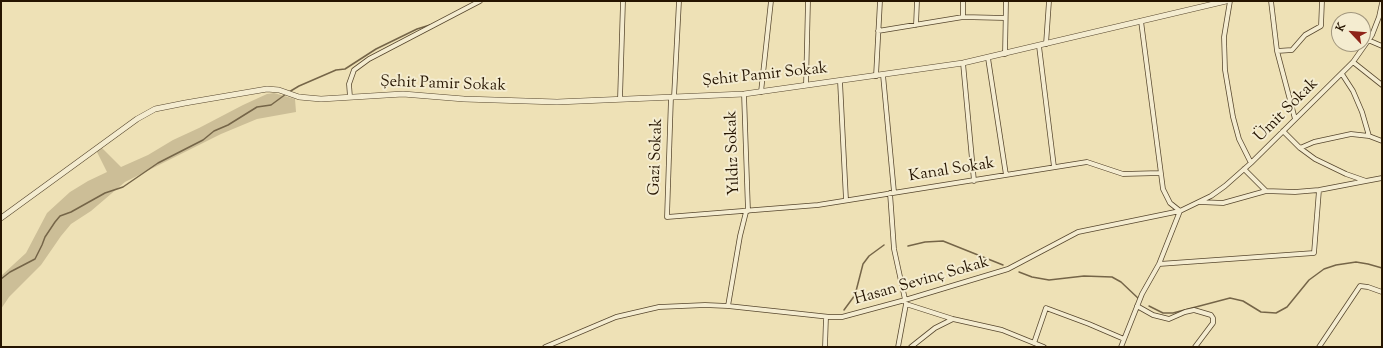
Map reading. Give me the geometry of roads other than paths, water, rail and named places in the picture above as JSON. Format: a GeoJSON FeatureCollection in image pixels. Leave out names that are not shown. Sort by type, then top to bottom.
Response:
{"type":"FeatureCollection","features":[{"type":"Feature","properties":{"kind":"street"},"geometry":{"type":"LineString","coordinates":[[350,97],[350,84],[354,70],[369,59],[480,1]]}},
{"type":"Feature","properties":{"kind":"street"},"geometry":{"type":"LineString","coordinates":[[620,99],[622,1]]}},
{"type":"Feature","properties":{"kind":"street","name":"Gazi Sokak"},"geometry":{"type":"LineString","coordinates":[[667,217],[678,1]]}},
{"type":"Feature","properties":{"kind":"street"},"geometry":{"type":"LineString","coordinates":[[761,92],[771,1]]}},
{"type":"Feature","properties":{"kind":"street"},"geometry":{"type":"LineString","coordinates":[[806,86],[808,1]]}},
{"type":"Feature","properties":{"kind":"street"},"geometry":{"type":"LineString","coordinates":[[876,76],[880,1]]}},
{"type":"Feature","properties":{"kind":"street"},"geometry":{"type":"LineString","coordinates":[[916,25],[917,1]]}},
{"type":"Feature","properties":{"kind":"street"},"geometry":{"type":"LineString","coordinates":[[963,1],[963,17]]}},
{"type":"Feature","properties":{"kind":"street"},"geometry":{"type":"LineString","coordinates":[[1005,54],[1006,1]]}},
{"type":"Feature","properties":{"kind":"street"},"geometry":{"type":"LineString","coordinates":[[1046,44],[1049,1]]}},
{"type":"Feature","properties":{"kind":"street","name":"Şehit Pamir Sokak"},"geometry":{"type":"LineString","coordinates":[[1,218],[137,119],[155,108],[267,89],[279,90],[299,96],[321,99],[403,94],[557,102],[744,94],[963,63],[1226,1]]}},
{"type":"Feature","properties":{"kind":"street"},"geometry":{"type":"LineString","coordinates":[[1230,1],[1224,37],[1225,70],[1233,117],[1239,139],[1251,163]]}},
{"type":"Feature","properties":{"kind":"street"},"geometry":{"type":"LineString","coordinates":[[1271,1],[1277,51],[1295,119]]}},
{"type":"Feature","properties":{"kind":"street"},"geometry":{"type":"LineString","coordinates":[[1277,51],[1292,50],[1305,34],[1321,26],[1322,1]]}},
{"type":"Feature","properties":{"kind":"street","name":"Ümit Sokak"},"geometry":{"type":"LineString","coordinates":[[1371,33],[1382,3]]}},
{"type":"Feature","properties":{"kind":"street"},"geometry":{"type":"LineString","coordinates":[[878,31],[963,17],[1005,18]]}},
{"type":"Feature","properties":{"kind":"street"},"geometry":{"type":"LineString","coordinates":[[1121,347],[1142,294],[1159,264],[1180,211],[1170,203],[1163,189],[1141,21]]}},
{"type":"Feature","properties":{"kind":"street"},"geometry":{"type":"LineString","coordinates":[[1371,41],[1382,46]]}},
{"type":"Feature","properties":{"kind":"street"},"geometry":{"type":"LineString","coordinates":[[1039,46],[1054,167]]}},
{"type":"Feature","properties":{"kind":"street","name":"Ümit Sokak"},"geometry":{"type":"LineString","coordinates":[[1180,211],[1211,196],[1251,163],[1342,74],[1360,52]]}},
{"type":"Feature","properties":{"kind":"street"},"geometry":{"type":"LineString","coordinates":[[988,58],[1006,175]]}},
{"type":"Feature","properties":{"kind":"street"},"geometry":{"type":"LineString","coordinates":[[1353,62],[1382,85]]}},
{"type":"Feature","properties":{"kind":"street"},"geometry":{"type":"LineString","coordinates":[[963,63],[974,181]]}},
{"type":"Feature","properties":{"kind":"street"},"geometry":{"type":"LineString","coordinates":[[1342,74],[1353,91],[1362,112],[1369,136]]}},
{"type":"Feature","properties":{"kind":"street"},"geometry":{"type":"LineString","coordinates":[[883,75],[892,192],[894,249],[906,302],[898,347]]}},
{"type":"Feature","properties":{"kind":"street"},"geometry":{"type":"LineString","coordinates":[[840,81],[846,200]]}},
{"type":"Feature","properties":{"kind":"street","name":"Yıldız Sokak"},"geometry":{"type":"LineString","coordinates":[[728,306],[740,236],[747,212],[744,94]]}},
{"type":"Feature","properties":{"kind":"street"},"geometry":{"type":"LineString","coordinates":[[1283,131],[1300,148],[1315,158],[1346,174],[1366,181]]}},
{"type":"Feature","properties":{"kind":"street"},"geometry":{"type":"LineString","coordinates":[[1300,148],[1314,142],[1351,134],[1369,136],[1382,141]]}},
{"type":"Feature","properties":{"kind":"street","name":"Kanal Sokak"},"geometry":{"type":"LineString","coordinates":[[667,217],[747,212],[818,205],[1087,162],[1123,174],[1160,172]]}},
{"type":"Feature","properties":{"kind":"street"},"geometry":{"type":"LineString","coordinates":[[1244,169],[1266,191]]}},
{"type":"Feature","properties":{"kind":"street"},"geometry":{"type":"LineString","coordinates":[[1198,202],[1223,203],[1266,191],[1295,192],[1319,190],[1382,178]]}},
{"type":"Feature","properties":{"kind":"street"},"geometry":{"type":"LineString","coordinates":[[1159,264],[1314,253],[1319,190]]}},
{"type":"Feature","properties":{"kind":"street","name":"Hasan Sevinç Sokak"},"geometry":{"type":"LineString","coordinates":[[545,347],[616,317],[659,307],[705,305],[728,306],[828,317],[842,317],[906,302],[1008,269],[1078,232],[1180,211]]}},
{"type":"Feature","properties":{"kind":"street"},"geometry":{"type":"LineString","coordinates":[[1319,347],[1360,286],[1382,292]]}},
{"type":"Feature","properties":{"kind":"street"},"geometry":{"type":"LineString","coordinates":[[906,302],[953,319],[1002,330],[1044,347]]}},
{"type":"Feature","properties":{"kind":"street"},"geometry":{"type":"LineString","coordinates":[[1137,306],[1153,315],[1169,319],[1194,310],[1211,315],[1214,318],[1213,323],[1195,347]]}},
{"type":"Feature","properties":{"kind":"street"},"geometry":{"type":"LineString","coordinates":[[1034,343],[1046,308],[1124,339]]}},
{"type":"Feature","properties":{"kind":"street"},"geometry":{"type":"LineString","coordinates":[[825,347],[828,317]]}},
{"type":"Feature","properties":{"kind":"street"},"geometry":{"type":"LineString","coordinates":[[911,347],[935,328],[953,319]]}},
{"type":"Feature","properties":{"kind":"waterway"},"geometry":{"type":"LineString","coordinates":[[289,92],[336,70],[345,69],[376,49],[417,29],[430,25]]}},
{"type":"Feature","properties":{"kind":"waterway"},"geometry":{"type":"LineString","coordinates":[[1,279],[10,272],[35,259],[45,237],[60,216],[71,212],[105,193],[123,187],[158,163],[203,140],[214,131],[228,125],[257,107],[271,105],[286,94]]}},
{"type":"Feature","properties":{"kind":"waterway"},"geometry":{"type":"LineString","coordinates":[[908,246],[925,242],[943,241],[1003,265]]}},
{"type":"Feature","properties":{"kind":"waterway"},"geometry":{"type":"LineString","coordinates":[[844,310],[855,295],[863,264],[869,256],[884,245]]}},
{"type":"Feature","properties":{"kind":"waterway"},"geometry":{"type":"LineString","coordinates":[[1149,306],[1163,313],[1173,313],[1230,298],[1243,301],[1261,312],[1276,313],[1287,307],[1309,280],[1324,269],[1336,265],[1356,262],[1382,268]]}},
{"type":"Feature","properties":{"kind":"waterway"},"geometry":{"type":"LineString","coordinates":[[1019,272],[1032,277],[1049,280],[1084,276],[1112,277],[1121,282],[1140,300]]}}]}
